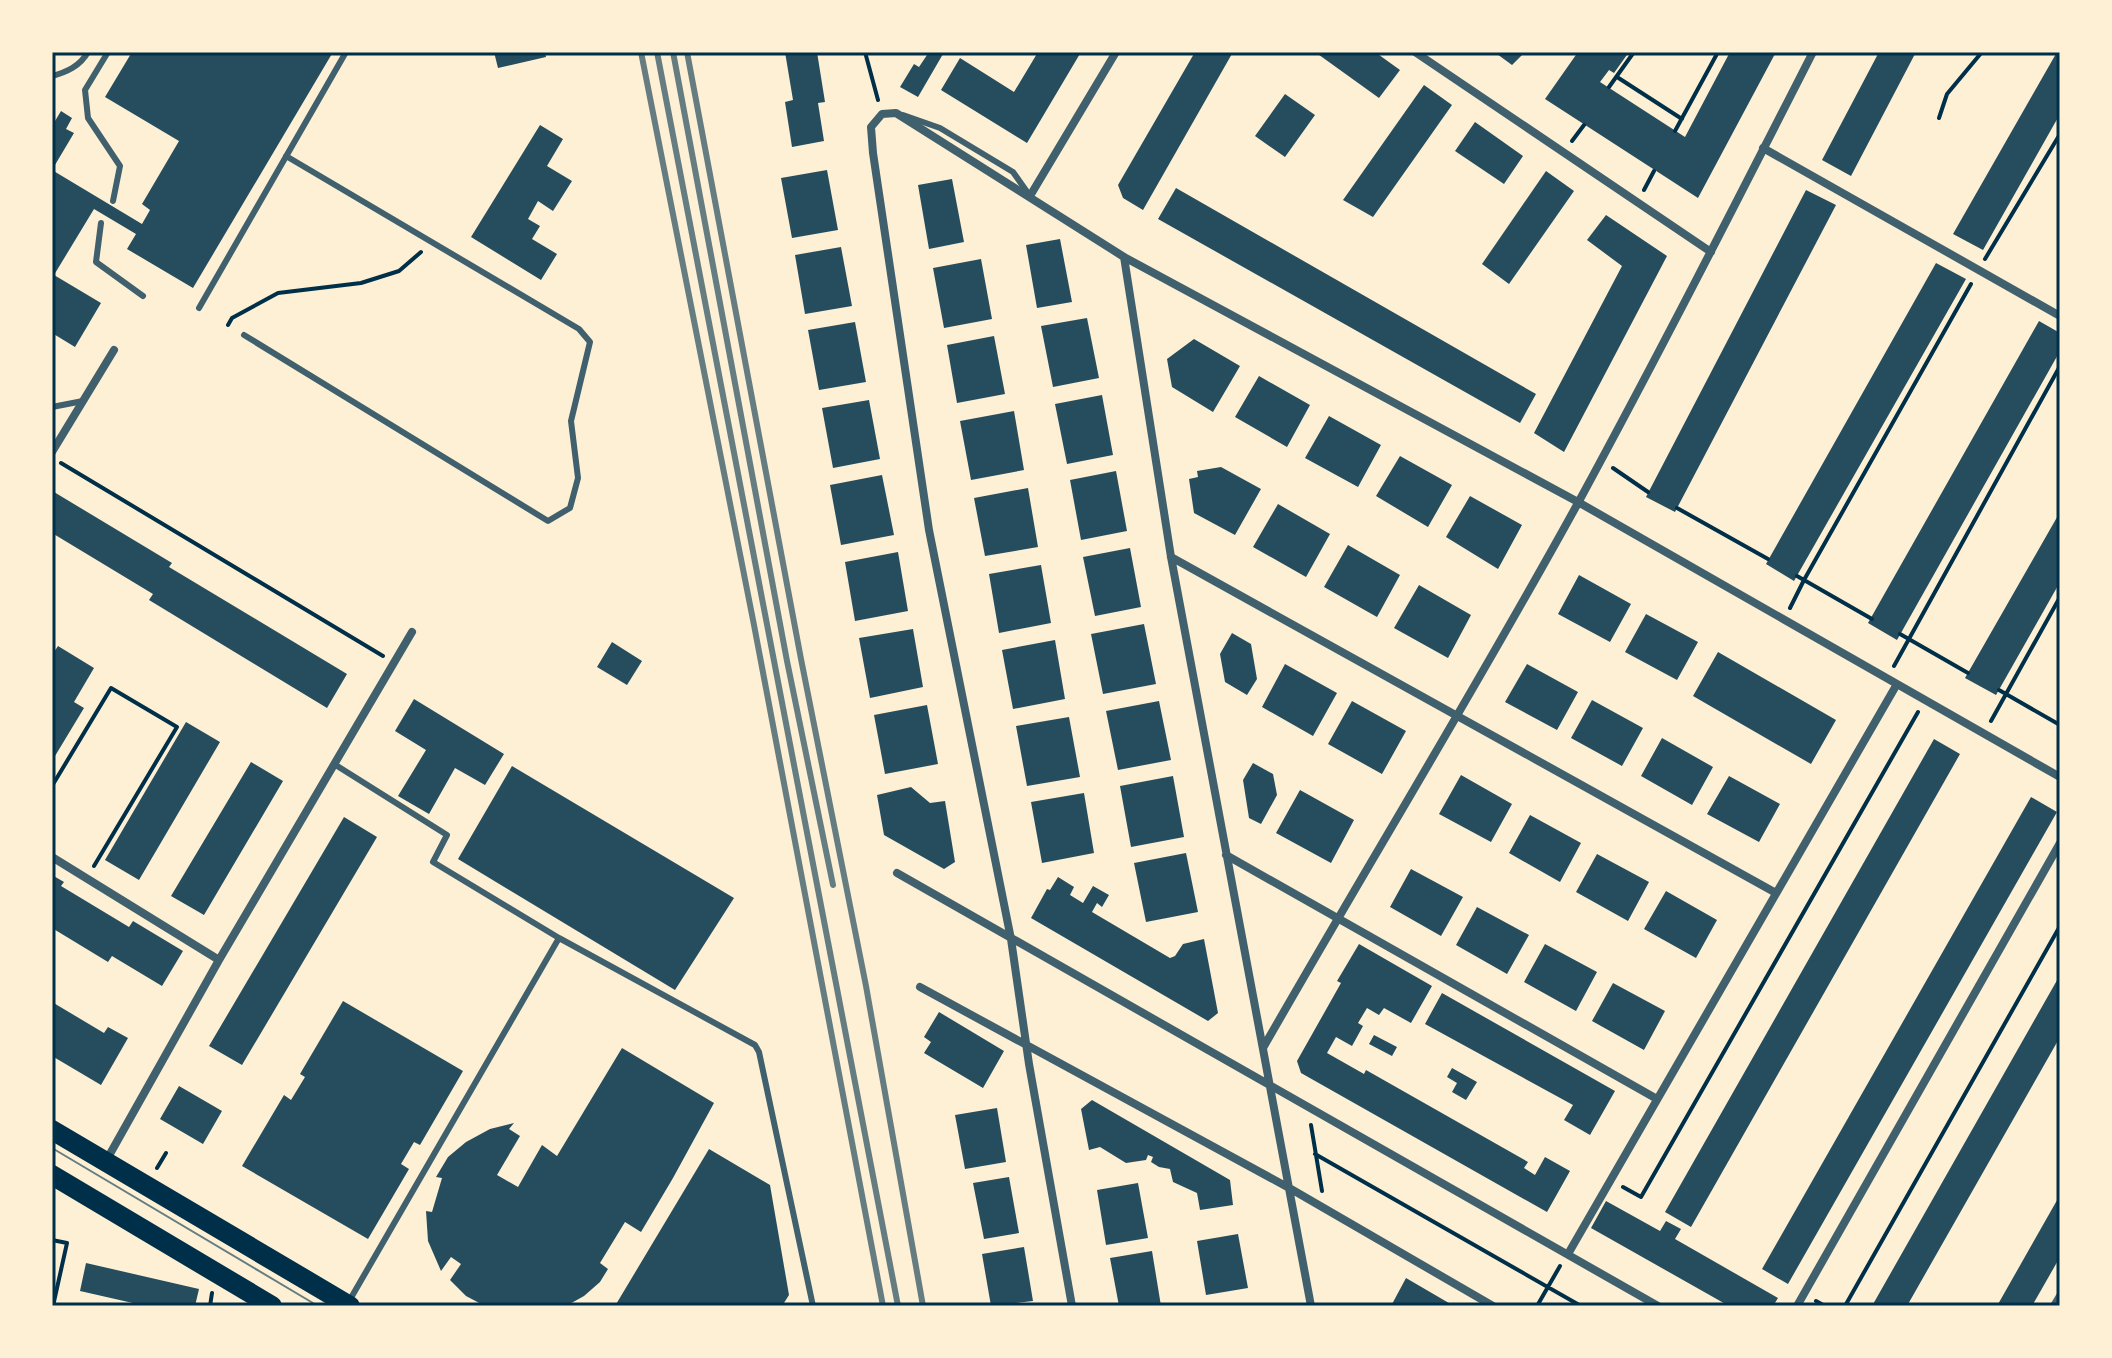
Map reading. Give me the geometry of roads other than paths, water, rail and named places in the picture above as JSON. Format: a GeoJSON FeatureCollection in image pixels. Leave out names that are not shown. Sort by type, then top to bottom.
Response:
{"type":"FeatureCollection","features":[{"type":"Feature","properties":{"kind":"main road"},"geometry":{"type":"LineString","coordinates":[[52,1130],[349,1305]]}},
{"type":"Feature","properties":{"kind":"main road"},"geometry":{"type":"LineString","coordinates":[[52,1175],[272,1306]]}},
{"type":"Feature","properties":{"kind":"street"},"geometry":{"type":"LineString","coordinates":[[1030,196],[1116,52]]}},
{"type":"Feature","properties":{"kind":"street"},"geometry":{"type":"LineString","coordinates":[[1415,52],[1711,252]]}},
{"type":"Feature","properties":{"kind":"street"},"geometry":{"type":"LineString","coordinates":[[1263,1048],[1458,715],[1578,502],[1813,52]]}},
{"type":"Feature","properties":{"kind":"street"},"geometry":{"type":"LineString","coordinates":[[1072,1306],[1026,1044],[1011,939],[929,530],[873,153],[871,127],[882,114],[896,113],[1124,257],[1578,502],[2060,777]]}},
{"type":"Feature","properties":{"kind":"street"},"geometry":{"type":"LineString","coordinates":[[1763,148],[2060,316]]}},
{"type":"Feature","properties":{"kind":"street"},"geometry":{"type":"LineString","coordinates":[[1124,257],[1171,557],[1311,1306]]}},
{"type":"Feature","properties":{"kind":"street"},"geometry":{"type":"LineString","coordinates":[[52,455],[114,350]]}},
{"type":"Feature","properties":{"kind":"street"},"geometry":{"type":"LineString","coordinates":[[1171,557],[1776,893]]}},
{"type":"Feature","properties":{"kind":"street"},"geometry":{"type":"LineString","coordinates":[[105,1162],[219,960],[412,632]]}},
{"type":"Feature","properties":{"kind":"street"},"geometry":{"type":"LineString","coordinates":[[1568,1254],[1897,684]]}},
{"type":"Feature","properties":{"kind":"street"},"geometry":{"type":"LineString","coordinates":[[1797,1306],[2060,843]]}},
{"type":"Feature","properties":{"kind":"street"},"geometry":{"type":"LineString","coordinates":[[1226,855],[1657,1099]]}},
{"type":"Feature","properties":{"kind":"street"},"geometry":{"type":"LineString","coordinates":[[52,857],[219,960]]}},
{"type":"Feature","properties":{"kind":"street"},"geometry":{"type":"LineString","coordinates":[[897,873],[1658,1306]]}},
{"type":"Feature","properties":{"kind":"street"},"geometry":{"type":"LineString","coordinates":[[920,987],[1291,1189],[1493,1306]]}},
{"type":"Feature","properties":{"kind":"street"},"geometry":{"type":"LineString","coordinates":[[2054,1306],[2060,1296]]}},
{"type":"Feature","properties":{"kind":"lane"},"geometry":{"type":"LineString","coordinates":[[52,76],[67,72],[84,60],[88,52]]}},
{"type":"Feature","properties":{"kind":"lane"},"geometry":{"type":"LineString","coordinates":[[108,52],[85,90],[88,118],[120,166],[113,201]]}},
{"type":"Feature","properties":{"kind":"lane"},"geometry":{"type":"LineString","coordinates":[[199,308],[346,52]]}},
{"type":"Feature","properties":{"kind":"lane"},"geometry":{"type":"LineString","coordinates":[[244,335],[548,521],[570,508],[578,478],[571,421],[590,342],[579,329],[286,156]]}},
{"type":"Feature","properties":{"kind":"lane"},"geometry":{"type":"LineString","coordinates":[[101,223],[96,262],[143,296]]}},
{"type":"Feature","properties":{"kind":"lane"},"geometry":{"type":"LineString","coordinates":[[52,407],[83,401]]}},
{"type":"Feature","properties":{"kind":"lane"},"geometry":{"type":"LineString","coordinates":[[334,764],[447,835],[433,862],[559,938],[755,1045],[813,1306]]}},
{"type":"Feature","properties":{"kind":"lane"},"geometry":{"type":"LineString","coordinates":[[349,1305],[559,938]]}},
{"type":"Feature","properties":{"kind":"tram line"},"geometry":{"type":"LineString","coordinates":[[52,1148],[318,1306]]}},
{"type":"Feature","properties":{"kind":"railway"},"geometry":{"type":"LineString","coordinates":[[641,52],[883,1306]]}},
{"type":"Feature","properties":{"kind":"railway"},"geometry":{"type":"LineString","coordinates":[[657,52],[898,1306]]}},
{"type":"Feature","properties":{"kind":"railway"},"geometry":{"type":"LineString","coordinates":[[673,52],[787,661],[833,885]]}},
{"type":"Feature","properties":{"kind":"railway"},"geometry":{"type":"LineString","coordinates":[[687,52],[866,986],[923,1306]]}}]}
